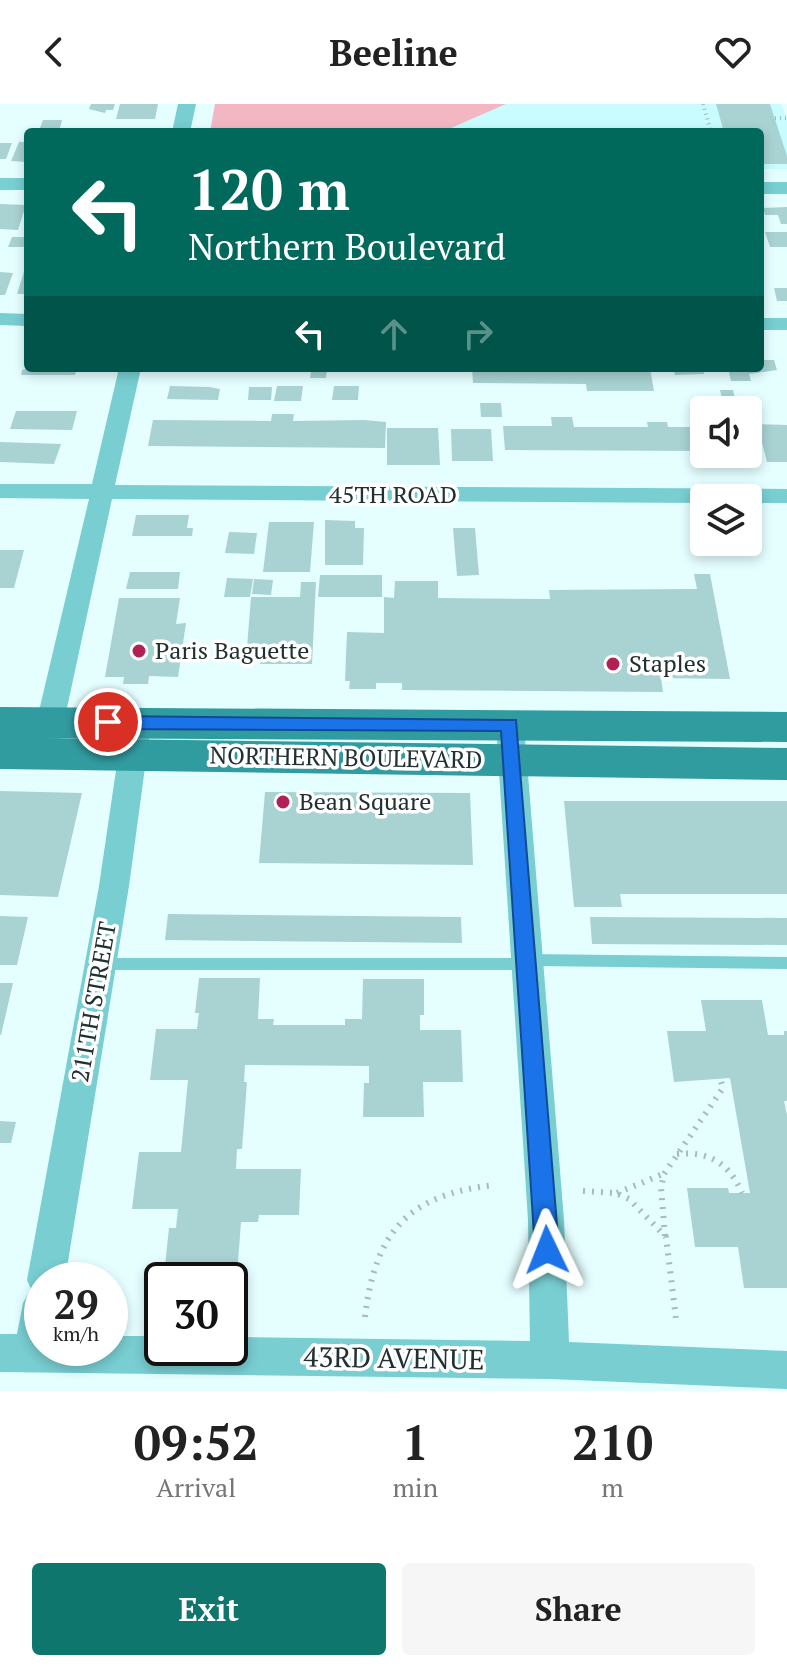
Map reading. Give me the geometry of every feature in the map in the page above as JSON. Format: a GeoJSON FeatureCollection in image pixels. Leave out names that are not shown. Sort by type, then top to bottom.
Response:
{"type":"FeatureCollection","features":[{"type":"Feature","properties":{"kind":"main road","name":"NORTHERN BOULEVARD"},"geometry":{"type":"LineString","coordinates":[[0,722],[47,738],[511,743],[787,764]]}},
{"type":"Feature","properties":{"kind":"main road","name":"NORTHERN BOULEVARD"},"geometry":{"type":"LineString","coordinates":[[511,743],[787,727]]}},
{"type":"Feature","properties":{"kind":"main road","name":"NORTHERN BOULEVARD"},"geometry":{"type":"LineString","coordinates":[[0,753],[47,738]]}},
{"type":"Feature","properties":{"kind":"street"},"geometry":{"type":"LineString","coordinates":[[182,128],[187,104]]}},
{"type":"Feature","properties":{"kind":"street"},"geometry":{"type":"LineString","coordinates":[[0,184],[24,184]]}},
{"type":"Feature","properties":{"kind":"street"},"geometry":{"type":"LineString","coordinates":[[764,188],[787,188]]}},
{"type":"Feature","properties":{"kind":"street"},"geometry":{"type":"LineString","coordinates":[[0,319],[24,320]]}},
{"type":"Feature","properties":{"kind":"street"},"geometry":{"type":"LineString","coordinates":[[764,324],[787,324]]}},
{"type":"Feature","properties":{"kind":"street"},"geometry":{"type":"LineString","coordinates":[[47,738],[129,372]]}},
{"type":"Feature","properties":{"kind":"street","name":"45TH ROAD"},"geometry":{"type":"LineString","coordinates":[[0,491],[787,496]]}},
{"type":"Feature","properties":{"kind":"street","name":"211TH STREET"},"geometry":{"type":"LineString","coordinates":[[49,1262],[135,739]]}},
{"type":"Feature","properties":{"kind":"street"},"geometry":{"type":"LineString","coordinates":[[511,743],[546,1220],[550,1360]]}},
{"type":"Feature","properties":{"kind":"street","name":"43RD AVENUE"},"geometry":{"type":"LineString","coordinates":[[17,1353],[550,1360],[787,1370]]}},
{"type":"Feature","properties":{"kind":"lane"},"geometry":{"type":"LineString","coordinates":[[100,964],[787,963]]}},
{"type":"Feature","properties":{"kind":"path"},"geometry":{"type":"LineString","coordinates":[[703,104],[710,128]]}},
{"type":"Feature","properties":{"kind":"path"},"geometry":{"type":"LineString","coordinates":[[775,118],[787,118]]}},
{"type":"Feature","properties":{"kind":"path"},"geometry":{"type":"LineString","coordinates":[[676,1319],[661,1187],[664,1174],[723,1088],[720,1078]]}},
{"type":"Feature","properties":{"kind":"path"},"geometry":{"type":"LineString","coordinates":[[677,1154],[692,1152],[712,1156],[736,1178],[742,1193]]}},
{"type":"Feature","properties":{"kind":"path"},"geometry":{"type":"LineString","coordinates":[[616,1193],[664,1174]]}},
{"type":"Feature","properties":{"kind":"path"},"geometry":{"type":"LineString","coordinates":[[365,1317],[372,1270],[385,1240],[406,1215],[432,1199],[465,1187],[495,1185]]}},
{"type":"Feature","properties":{"kind":"path"},"geometry":{"type":"LineString","coordinates":[[583,1191],[616,1193],[629,1199],[666,1237]]}},
{"type":"Feature","properties":{"kind":"shaded area"},"geometry":{"type":"Polygon","coordinates":[[[215,104],[506,104],[451,128],[211,128],[215,104]]]}},
{"type":"Feature","properties":{"kind":"shaded area"},"geometry":{"type":"Polygon","coordinates":[[[506,104],[781,104],[787,119],[787,169],[764,169],[764,128],[451,128],[506,104]]]}},
{"type":"Feature","properties":{"kind":"building"},"geometry":{"type":"Polygon","coordinates":[[[91,104],[115,104],[113,110],[106,110],[105,113],[89,109],[91,104]]]}},
{"type":"Feature","properties":{"kind":"building"},"geometry":{"type":"Polygon","coordinates":[[[120,104],[158,104],[155,119],[116,119],[120,104]]]}},
{"type":"Feature","properties":{"kind":"building"},"geometry":{"type":"Polygon","coordinates":[[[716,104],[770,104],[787,164],[764,164],[764,128],[723,128],[716,104]]]}},
{"type":"Feature","properties":{"kind":"building"},"geometry":{"type":"Polygon","coordinates":[[[43,120],[62,120],[60,128],[40,128],[43,120]]]}},
{"type":"Feature","properties":{"kind":"building"},"geometry":{"type":"Polygon","coordinates":[[[19,142],[24,142],[24,162],[11,161],[19,142]]]}},
{"type":"Feature","properties":{"kind":"building"},"geometry":{"type":"Polygon","coordinates":[[[0,143],[12,143],[6,159],[0,159],[0,143]]]}},
{"type":"Feature","properties":{"kind":"building"},"geometry":{"type":"Polygon","coordinates":[[[0,204],[24,205],[18,230],[0,229],[0,204]]]}},
{"type":"Feature","properties":{"kind":"building"},"geometry":{"type":"Polygon","coordinates":[[[787,207],[787,224],[781,224],[778,215],[765,215],[764,208],[787,207]]]}},
{"type":"Feature","properties":{"kind":"building"},"geometry":{"type":"Polygon","coordinates":[[[765,232],[787,232],[787,247],[770,247],[765,232]]]}},
{"type":"Feature","properties":{"kind":"building"},"geometry":{"type":"Polygon","coordinates":[[[12,237],[24,237],[24,247],[8,247],[12,237]]]}},
{"type":"Feature","properties":{"kind":"building"},"geometry":{"type":"Polygon","coordinates":[[[0,272],[13,273],[5,295],[0,295],[0,272]]]}},
{"type":"Feature","properties":{"kind":"building"},"geometry":{"type":"Polygon","coordinates":[[[24,272],[24,294],[17,294],[24,272]]]}},
{"type":"Feature","properties":{"kind":"building"},"geometry":{"type":"Polygon","coordinates":[[[774,288],[787,288],[787,301],[777,301],[774,288]]]}},
{"type":"Feature","properties":{"kind":"building"},"geometry":{"type":"Polygon","coordinates":[[[764,360],[774,360],[777,370],[764,372],[764,360]]]}},
{"type":"Feature","properties":{"kind":"building"},"geometry":{"type":"Polygon","coordinates":[[[22,370],[76,372],[75,375],[21,375],[22,370]]]}},
{"type":"Feature","properties":{"kind":"building"},"geometry":{"type":"Polygon","coordinates":[[[311,372],[327,372],[326,378],[310,378],[311,372]]]}},
{"type":"Feature","properties":{"kind":"building"},"geometry":{"type":"Polygon","coordinates":[[[472,372],[651,372],[654,391],[587,391],[586,384],[473,383],[472,372]]]}},
{"type":"Feature","properties":{"kind":"building"},"geometry":{"type":"Polygon","coordinates":[[[674,372],[704,374],[675,375],[674,372]]]}},
{"type":"Feature","properties":{"kind":"building"},"geometry":{"type":"Polygon","coordinates":[[[729,372],[763,372],[749,374],[751,381],[731,381],[729,372]]]}},
{"type":"Feature","properties":{"kind":"building"},"geometry":{"type":"Polygon","coordinates":[[[170,386],[220,389],[218,400],[167,399],[170,386]]]}},
{"type":"Feature","properties":{"kind":"building"},"geometry":{"type":"Polygon","coordinates":[[[277,386],[303,386],[301,401],[274,401],[277,386]]]}},
{"type":"Feature","properties":{"kind":"building"},"geometry":{"type":"Polygon","coordinates":[[[334,386],[359,386],[358,400],[332,400],[334,386]]]}},
{"type":"Feature","properties":{"kind":"building"},"geometry":{"type":"Polygon","coordinates":[[[249,387],[272,387],[271,400],[248,400],[249,387]]]}},
{"type":"Feature","properties":{"kind":"building"},"geometry":{"type":"Polygon","coordinates":[[[720,390],[733,390],[734,396],[721,396],[720,390]]]}},
{"type":"Feature","properties":{"kind":"building"},"geometry":{"type":"Polygon","coordinates":[[[480,403],[501,403],[502,417],[481,417],[480,403]]]}},
{"type":"Feature","properties":{"kind":"building"},"geometry":{"type":"Polygon","coordinates":[[[16,411],[77,411],[72,430],[10,429],[16,411]]]}},
{"type":"Feature","properties":{"kind":"building"},"geometry":{"type":"Polygon","coordinates":[[[272,414],[294,414],[293,421],[386,422],[385,448],[148,446],[153,420],[271,421],[272,414]]]}},
{"type":"Feature","properties":{"kind":"building"},"geometry":{"type":"Polygon","coordinates":[[[551,417],[572,417],[574,427],[648,427],[647,422],[667,422],[668,427],[690,427],[690,451],[505,450],[503,426],[552,426],[551,417]]]}},
{"type":"Feature","properties":{"kind":"building"},"geometry":{"type":"Polygon","coordinates":[[[762,424],[787,425],[787,462],[767,462],[762,443],[762,424]]]}},
{"type":"Feature","properties":{"kind":"building"},"geometry":{"type":"Polygon","coordinates":[[[387,428],[438,428],[440,465],[387,465],[387,428]]]}},
{"type":"Feature","properties":{"kind":"building"},"geometry":{"type":"Polygon","coordinates":[[[451,429],[491,429],[493,461],[452,461],[451,429]]]}},
{"type":"Feature","properties":{"kind":"building"},"geometry":{"type":"Polygon","coordinates":[[[0,442],[61,444],[54,464],[0,462],[0,442]]]}},
{"type":"Feature","properties":{"kind":"building"},"geometry":{"type":"Polygon","coordinates":[[[136,515],[189,515],[187,528],[193,528],[192,536],[132,536],[136,515]]]}},
{"type":"Feature","properties":{"kind":"building"},"geometry":{"type":"Polygon","coordinates":[[[325,520],[355,521],[355,528],[364,528],[363,565],[325,565],[325,520]]]}},
{"type":"Feature","properties":{"kind":"building"},"geometry":{"type":"Polygon","coordinates":[[[269,522],[314,522],[310,572],[263,572],[269,522]]]}},
{"type":"Feature","properties":{"kind":"building"},"geometry":{"type":"Polygon","coordinates":[[[453,528],[475,528],[479,575],[457,576],[453,528]]]}},
{"type":"Feature","properties":{"kind":"building"},"geometry":{"type":"Polygon","coordinates":[[[229,532],[257,533],[254,554],[225,553],[229,532]]]}},
{"type":"Feature","properties":{"kind":"building"},"geometry":{"type":"Polygon","coordinates":[[[0,550],[24,550],[14,588],[0,588],[0,550]]]}},
{"type":"Feature","properties":{"kind":"building"},"geometry":{"type":"Polygon","coordinates":[[[130,572],[180,572],[178,589],[126,589],[130,572]]]}},
{"type":"Feature","properties":{"kind":"building"},"geometry":{"type":"Polygon","coordinates":[[[694,574],[710,574],[730,679],[661,678],[663,692],[402,690],[402,683],[376,683],[376,689],[349,689],[350,681],[345,681],[347,632],[384,633],[384,597],[394,598],[395,581],[438,581],[438,598],[550,599],[549,590],[697,589],[694,574]]]}},
{"type":"Feature","properties":{"kind":"building"},"geometry":{"type":"Polygon","coordinates":[[[320,575],[382,575],[382,597],[318,597],[320,575]]]}},
{"type":"Feature","properties":{"kind":"building"},"geometry":{"type":"Polygon","coordinates":[[[227,578],[253,579],[250,597],[224,597],[227,578]]]}},
{"type":"Feature","properties":{"kind":"building"},"geometry":{"type":"Polygon","coordinates":[[[254,579],[273,580],[271,595],[252,594],[254,579]]]}},
{"type":"Feature","properties":{"kind":"building"},"geometry":{"type":"Polygon","coordinates":[[[301,582],[316,582],[312,664],[260,664],[260,660],[246,660],[251,597],[300,597],[301,582]]]}},
{"type":"Feature","properties":{"kind":"building"},"geometry":{"type":"Polygon","coordinates":[[[119,598],[180,598],[176,624],[186,623],[178,677],[149,676],[148,684],[123,684],[124,677],[105,677],[119,598]]]}},
{"type":"Feature","properties":{"kind":"building"},"geometry":{"type":"Polygon","coordinates":[[[0,791],[82,793],[58,897],[0,895],[0,791]]]}},
{"type":"Feature","properties":{"kind":"building"},"geometry":{"type":"Polygon","coordinates":[[[265,792],[470,793],[473,865],[259,863],[265,792]]]}},
{"type":"Feature","properties":{"kind":"building"},"geometry":{"type":"Polygon","coordinates":[[[564,801],[787,801],[787,894],[620,894],[622,907],[574,907],[564,801]]]}},
{"type":"Feature","properties":{"kind":"building"},"geometry":{"type":"Polygon","coordinates":[[[168,914],[461,917],[462,943],[165,940],[168,914]]]}},
{"type":"Feature","properties":{"kind":"building"},"geometry":{"type":"Polygon","coordinates":[[[0,916],[28,917],[17,965],[0,965],[0,916]]]}},
{"type":"Feature","properties":{"kind":"building"},"geometry":{"type":"Polygon","coordinates":[[[590,917],[787,918],[787,945],[592,944],[590,917]]]}},
{"type":"Feature","properties":{"kind":"building"},"geometry":{"type":"Polygon","coordinates":[[[199,978],[260,978],[258,1019],[274,1019],[273,1025],[345,1025],[345,1019],[362,1019],[363,979],[424,979],[424,1015],[420,1015],[420,1030],[461,1030],[463,1082],[423,1082],[424,1117],[363,1117],[364,1083],[369,1083],[369,1066],[245,1065],[244,1082],[247,1082],[242,1149],[237,1149],[236,1169],[301,1169],[299,1215],[259,1215],[258,1222],[241,1222],[238,1262],[165,1262],[169,1228],[176,1228],[178,1209],[132,1209],[139,1152],[181,1152],[188,1080],[150,1080],[156,1029],[197,1029],[199,1013],[195,1013],[199,978]]]}},
{"type":"Feature","properties":{"kind":"building"},"geometry":{"type":"Polygon","coordinates":[[[0,983],[13,983],[1,1035],[0,1035],[0,983]]]}},
{"type":"Feature","properties":{"kind":"building"},"geometry":{"type":"Polygon","coordinates":[[[701,1000],[762,1000],[768,1035],[784,1035],[787,1031],[787,1101],[784,1101],[787,1115],[787,1288],[744,1288],[738,1247],[695,1247],[687,1188],[728,1188],[729,1193],[750,1193],[730,1078],[674,1082],[667,1031],[706,1031],[701,1000]]]}},
{"type":"Feature","properties":{"kind":"building"},"geometry":{"type":"Polygon","coordinates":[[[0,1121],[16,1122],[11,1143],[0,1143],[0,1121]]]}},
{"type":"Feature","properties":{"kind":"place","name":"Paris Baguette"},"geometry":{"type":"Point","coordinates":[139,651]}},
{"type":"Feature","properties":{"kind":"place","name":"Staples"},"geometry":{"type":"Point","coordinates":[613,664]}},
{"type":"Feature","properties":{"kind":"place","name":"Bean Square"},"geometry":{"type":"Point","coordinates":[283,802]}},
{"type":"Feature","properties":{"kind":"route"},"geometry":{"type":"LineString","coordinates":[[108,722],[510,725],[547,1250]]}}]}
